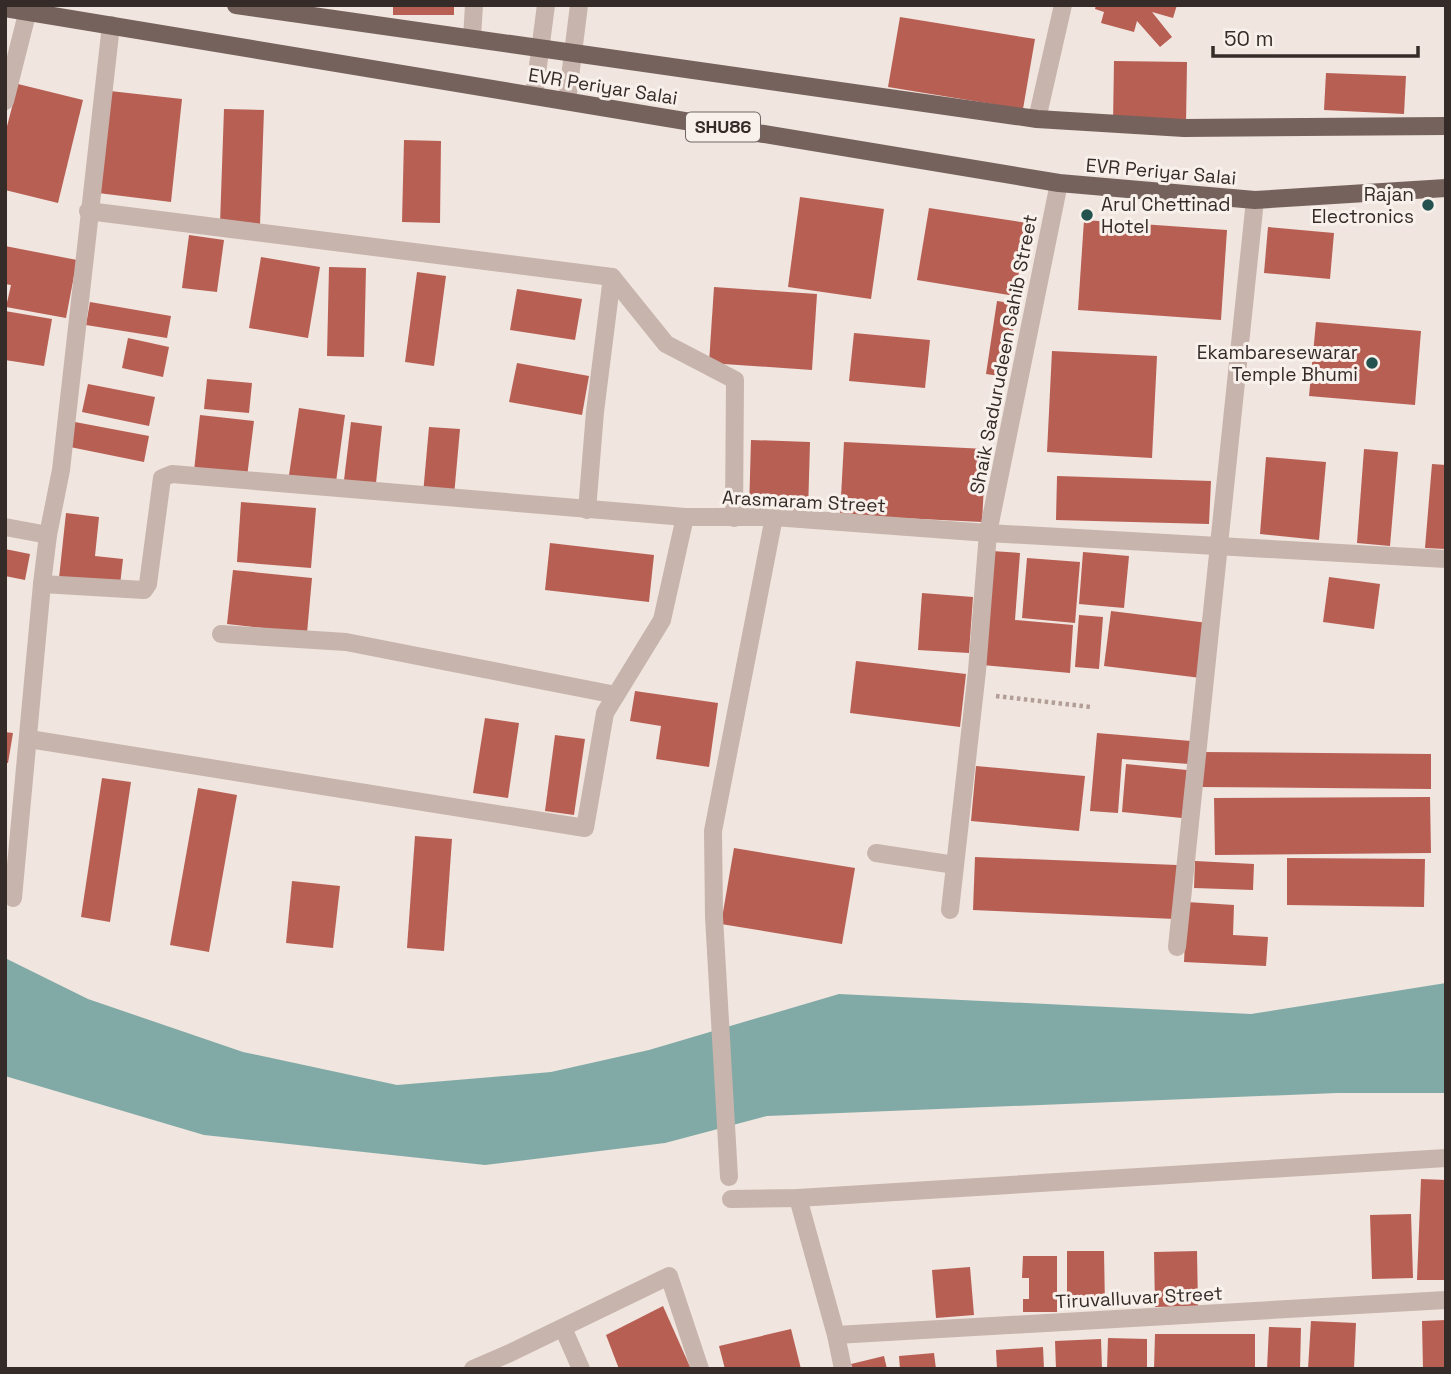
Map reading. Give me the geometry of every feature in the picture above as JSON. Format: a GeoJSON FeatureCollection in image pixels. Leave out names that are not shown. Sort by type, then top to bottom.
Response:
{"type":"FeatureCollection","features":[{"type":"Feature","properties":{"kind":"main road","name":"EVR Periyar Salai"},"geometry":{"type":"LineString","coordinates":[[236,5],[1037,119],[1184,128],[1446,126]]}},
{"type":"Feature","properties":{"kind":"main road","name":"EVR Periyar Salai"},"geometry":{"type":"LineString","coordinates":[[5,8],[1059,183],[1255,200],[1446,188]]}},
{"type":"Feature","properties":{"kind":"street"},"geometry":{"type":"LineString","coordinates":[[472,38],[474,5]]}},
{"type":"Feature","properties":{"kind":"street"},"geometry":{"type":"LineString","coordinates":[[534,96],[546,5]]}},
{"type":"Feature","properties":{"kind":"street"},"geometry":{"type":"LineString","coordinates":[[567,101],[579,5]]}},
{"type":"Feature","properties":{"kind":"street"},"geometry":{"type":"LineString","coordinates":[[1037,119],[1063,5]]}},
{"type":"Feature","properties":{"kind":"street"},"geometry":{"type":"LineString","coordinates":[[5,101],[28,10]]}},
{"type":"Feature","properties":{"kind":"street"},"geometry":{"type":"LineString","coordinates":[[13,898],[42,584],[48,535],[61,470],[111,25]]}},
{"type":"Feature","properties":{"kind":"street","name":"Shaik Sadurudeen Sahib Street"},"geometry":{"type":"LineString","coordinates":[[950,910],[975,693],[988,533],[1059,183]]}},
{"type":"Feature","properties":{"kind":"street"},"geometry":{"type":"LineString","coordinates":[[1177,947],[1255,200]]}},
{"type":"Feature","properties":{"kind":"street"},"geometry":{"type":"LineString","coordinates":[[88,211],[612,277],[666,344],[735,380],[734,518]]}},
{"type":"Feature","properties":{"kind":"street"},"geometry":{"type":"LineString","coordinates":[[587,510],[595,412],[612,277]]}},
{"type":"Feature","properties":{"kind":"street","name":"Arasmaram Street"},"geometry":{"type":"LineString","coordinates":[[42,584],[144,590],[148,584],[162,478],[172,474],[685,517],[774,517],[988,533],[1446,559]]}},
{"type":"Feature","properties":{"kind":"street"},"geometry":{"type":"LineString","coordinates":[[29,739],[585,828],[605,713],[662,620],[685,517]]}},
{"type":"Feature","properties":{"kind":"street"},"geometry":{"type":"LineString","coordinates":[[729,1177],[713,917],[713,831],[774,517]]}},
{"type":"Feature","properties":{"kind":"street"},"geometry":{"type":"LineString","coordinates":[[5,527],[48,535]]}},
{"type":"Feature","properties":{"kind":"street"},"geometry":{"type":"LineString","coordinates":[[221,634],[346,642],[616,695]]}},
{"type":"Feature","properties":{"kind":"street"},"geometry":{"type":"LineString","coordinates":[[876,853],[956,865]]}},
{"type":"Feature","properties":{"kind":"street"},"geometry":{"type":"LineString","coordinates":[[731,1199],[798,1198],[1446,1158]]}},
{"type":"Feature","properties":{"kind":"street"},"geometry":{"type":"LineString","coordinates":[[798,1198],[843,1369]]}},
{"type":"Feature","properties":{"kind":"street"},"geometry":{"type":"LineString","coordinates":[[472,1369],[513,1361],[563,1328],[670,1276],[700,1369]]}},
{"type":"Feature","properties":{"kind":"street","name":"Tiruvalluvar Street"},"geometry":{"type":"LineString","coordinates":[[836,1335],[1446,1300]]}},
{"type":"Feature","properties":{"kind":"street"},"geometry":{"type":"LineString","coordinates":[[563,1328],[581,1369]]}},
{"type":"Feature","properties":{"kind":"path"},"geometry":{"type":"LineString","coordinates":[[975,693],[1091,707]]}},
{"type":"Feature","properties":{"kind":"water"},"geometry":{"type":"Polygon","coordinates":[[[5,958],[88,999],[243,1052],[397,1085],[551,1072],[649,1050],[839,994],[1251,1014],[1446,983],[1446,1093],[1337,1093],[767,1116],[665,1143],[485,1165],[204,1135],[5,1076],[5,958]]]}},
{"type":"Feature","properties":{"kind":"building"},"geometry":{"type":"Polygon","coordinates":[[[393,5],[454,5],[454,15],[393,15],[393,5]]]}},
{"type":"Feature","properties":{"kind":"building"},"geometry":{"type":"Polygon","coordinates":[[[1096,5],[1177,5],[1173,18],[1152,12],[1172,37],[1160,47],[1137,21],[1134,32],[1101,23],[1104,12],[1095,9],[1096,5]]]}},
{"type":"Feature","properties":{"kind":"building"},"geometry":{"type":"Polygon","coordinates":[[[900,17],[1035,39],[1023,109],[888,87],[900,17]]]}},
{"type":"Feature","properties":{"kind":"building"},"geometry":{"type":"Polygon","coordinates":[[[1114,61],[1187,62],[1186,124],[1113,123],[1114,61]]]}},
{"type":"Feature","properties":{"kind":"building"},"geometry":{"type":"Polygon","coordinates":[[[1326,73],[1406,76],[1404,114],[1324,110],[1326,73]]]}},
{"type":"Feature","properties":{"kind":"building"},"geometry":{"type":"Polygon","coordinates":[[[18,84],[83,100],[58,203],[5,190],[5,134],[18,84]]]}},
{"type":"Feature","properties":{"kind":"building"},"geometry":{"type":"Polygon","coordinates":[[[110,91],[182,99],[171,202],[98,193],[110,91]]]}},
{"type":"Feature","properties":{"kind":"building"},"geometry":{"type":"Polygon","coordinates":[[[224,109],[264,110],[260,225],[220,224],[224,109]]]}},
{"type":"Feature","properties":{"kind":"building"},"geometry":{"type":"Polygon","coordinates":[[[404,140],[441,141],[440,223],[402,222],[404,140]]]}},
{"type":"Feature","properties":{"kind":"building"},"geometry":{"type":"Polygon","coordinates":[[[800,197],[884,209],[871,299],[788,287],[800,197]]]}},
{"type":"Feature","properties":{"kind":"building"},"geometry":{"type":"Polygon","coordinates":[[[929,208],[1027,223],[1015,296],[917,280],[929,208]]]}},
{"type":"Feature","properties":{"kind":"building"},"geometry":{"type":"Polygon","coordinates":[[[1084,220],[1227,230],[1221,320],[1078,310],[1084,220]]]}},
{"type":"Feature","properties":{"kind":"building"},"geometry":{"type":"Polygon","coordinates":[[[1268,227],[1334,233],[1330,279],[1264,273],[1268,227]]]}},
{"type":"Feature","properties":{"kind":"building"},"geometry":{"type":"Polygon","coordinates":[[[189,235],[224,240],[217,292],[182,288],[189,235]]]}},
{"type":"Feature","properties":{"kind":"building"},"geometry":{"type":"Polygon","coordinates":[[[5,246],[77,260],[66,318],[6,307],[11,285],[5,284],[5,246]]]}},
{"type":"Feature","properties":{"kind":"building"},"geometry":{"type":"Polygon","coordinates":[[[261,257],[320,267],[308,338],[249,328],[261,257]]]}},
{"type":"Feature","properties":{"kind":"building"},"geometry":{"type":"Polygon","coordinates":[[[329,267],[366,268],[364,357],[327,356],[329,267]]]}},
{"type":"Feature","properties":{"kind":"building"},"geometry":{"type":"Polygon","coordinates":[[[417,272],[446,276],[434,366],[405,362],[417,272]]]}},
{"type":"Feature","properties":{"kind":"building"},"geometry":{"type":"Polygon","coordinates":[[[714,287],[817,294],[812,370],[709,363],[714,287]]]}},
{"type":"Feature","properties":{"kind":"building"},"geometry":{"type":"Polygon","coordinates":[[[517,289],[582,299],[575,340],[510,330],[517,289]]]}},
{"type":"Feature","properties":{"kind":"building"},"geometry":{"type":"Polygon","coordinates":[[[997,301],[1017,304],[1006,377],[986,374],[997,301]]]}},
{"type":"Feature","properties":{"kind":"building"},"geometry":{"type":"Polygon","coordinates":[[[90,302],[171,316],[167,338],[86,325],[90,302]]]}},
{"type":"Feature","properties":{"kind":"building"},"geometry":{"type":"Polygon","coordinates":[[[5,311],[52,319],[44,366],[5,360],[5,311]]]}},
{"type":"Feature","properties":{"kind":"building"},"geometry":{"type":"Polygon","coordinates":[[[1316,322],[1421,331],[1415,405],[1309,396],[1316,322]]]}},
{"type":"Feature","properties":{"kind":"building"},"geometry":{"type":"Polygon","coordinates":[[[854,333],[930,340],[925,388],[849,381],[854,333]]]}},
{"type":"Feature","properties":{"kind":"building"},"geometry":{"type":"Polygon","coordinates":[[[128,338],[169,347],[163,377],[122,368],[128,338]]]}},
{"type":"Feature","properties":{"kind":"building"},"geometry":{"type":"Polygon","coordinates":[[[1052,351],[1157,356],[1152,458],[1047,452],[1052,351]]]}},
{"type":"Feature","properties":{"kind":"building"},"geometry":{"type":"Polygon","coordinates":[[[517,363],[589,376],[582,415],[509,402],[517,363]]]}},
{"type":"Feature","properties":{"kind":"building"},"geometry":{"type":"Polygon","coordinates":[[[207,379],[252,383],[249,413],[204,409],[207,379]]]}},
{"type":"Feature","properties":{"kind":"building"},"geometry":{"type":"Polygon","coordinates":[[[88,384],[155,397],[149,426],[82,412],[88,384]]]}},
{"type":"Feature","properties":{"kind":"building"},"geometry":{"type":"Polygon","coordinates":[[[299,408],[345,415],[336,482],[289,475],[299,408]]]}},
{"type":"Feature","properties":{"kind":"building"},"geometry":{"type":"Polygon","coordinates":[[[200,415],[254,421],[247,477],[194,471],[200,415]]]}},
{"type":"Feature","properties":{"kind":"building"},"geometry":{"type":"Polygon","coordinates":[[[75,422],[149,436],[144,462],[70,447],[75,422]]]}},
{"type":"Feature","properties":{"kind":"building"},"geometry":{"type":"Polygon","coordinates":[[[351,422],[382,426],[376,483],[344,480],[351,422]]]}},
{"type":"Feature","properties":{"kind":"building"},"geometry":{"type":"Polygon","coordinates":[[[429,427],[460,429],[454,496],[423,494],[429,427]]]}},
{"type":"Feature","properties":{"kind":"building"},"geometry":{"type":"Polygon","coordinates":[[[751,440],[810,442],[808,513],[749,511],[751,440]]]}},
{"type":"Feature","properties":{"kind":"building"},"geometry":{"type":"Polygon","coordinates":[[[844,442],[986,449],[982,522],[840,515],[844,442]]]}},
{"type":"Feature","properties":{"kind":"building"},"geometry":{"type":"Polygon","coordinates":[[[1364,449],[1398,452],[1390,546],[1357,543],[1364,449]]]}},
{"type":"Feature","properties":{"kind":"building"},"geometry":{"type":"Polygon","coordinates":[[[1266,457],[1326,462],[1319,540],[1260,534],[1266,457]]]}},
{"type":"Feature","properties":{"kind":"building"},"geometry":{"type":"Polygon","coordinates":[[[1432,464],[1446,465],[1446,549],[1425,548],[1432,464]]]}},
{"type":"Feature","properties":{"kind":"building"},"geometry":{"type":"Polygon","coordinates":[[[1057,476],[1211,481],[1209,524],[1056,520],[1057,476]]]}},
{"type":"Feature","properties":{"kind":"building"},"geometry":{"type":"Polygon","coordinates":[[[241,502],[316,508],[311,568],[237,562],[241,502]]]}},
{"type":"Feature","properties":{"kind":"building"},"geometry":{"type":"Polygon","coordinates":[[[66,513],[99,517],[95,556],[123,559],[120,585],[59,578],[66,513]]]}},
{"type":"Feature","properties":{"kind":"building"},"geometry":{"type":"Polygon","coordinates":[[[550,543],[654,555],[649,602],[545,590],[550,543]]]}},
{"type":"Feature","properties":{"kind":"building"},"geometry":{"type":"Polygon","coordinates":[[[5,549],[30,554],[25,580],[5,576],[5,549]]]}},
{"type":"Feature","properties":{"kind":"building"},"geometry":{"type":"Polygon","coordinates":[[[992,551],[1020,553],[1015,620],[1073,625],[1070,673],[982,665],[992,551]]]}},
{"type":"Feature","properties":{"kind":"building"},"geometry":{"type":"Polygon","coordinates":[[[1083,552],[1129,556],[1124,608],[1079,604],[1083,552]]]}},
{"type":"Feature","properties":{"kind":"building"},"geometry":{"type":"Polygon","coordinates":[[[1027,558],[1080,562],[1075,623],[1022,618],[1027,558]]]}},
{"type":"Feature","properties":{"kind":"building"},"geometry":{"type":"Polygon","coordinates":[[[233,570],[312,578],[307,633],[227,624],[233,570]]]}},
{"type":"Feature","properties":{"kind":"building"},"geometry":{"type":"Polygon","coordinates":[[[1329,577],[1380,584],[1374,629],[1323,622],[1329,577]]]}},
{"type":"Feature","properties":{"kind":"building"},"geometry":{"type":"Polygon","coordinates":[[[922,593],[973,597],[969,653],[918,650],[922,593]]]}},
{"type":"Feature","properties":{"kind":"building"},"geometry":{"type":"Polygon","coordinates":[[[1111,611],[1208,623],[1201,678],[1104,666],[1111,611]]]}},
{"type":"Feature","properties":{"kind":"building"},"geometry":{"type":"Polygon","coordinates":[[[1079,615],[1103,617],[1099,669],[1075,667],[1079,615]]]}},
{"type":"Feature","properties":{"kind":"building"},"geometry":{"type":"Polygon","coordinates":[[[856,661],[966,674],[960,727],[850,713],[856,661]]]}},
{"type":"Feature","properties":{"kind":"building"},"geometry":{"type":"Polygon","coordinates":[[[635,691],[718,703],[709,767],[656,759],[661,726],[630,721],[635,691]]]}},
{"type":"Feature","properties":{"kind":"building"},"geometry":{"type":"Polygon","coordinates":[[[485,718],[519,723],[508,798],[473,793],[485,718]]]}},
{"type":"Feature","properties":{"kind":"building"},"geometry":{"type":"Polygon","coordinates":[[[5,732],[13,733],[8,763],[5,763],[5,732]]]}},
{"type":"Feature","properties":{"kind":"building"},"geometry":{"type":"Polygon","coordinates":[[[1097,733],[1191,741],[1189,764],[1122,759],[1118,813],[1090,811],[1097,733]]]}},
{"type":"Feature","properties":{"kind":"building"},"geometry":{"type":"Polygon","coordinates":[[[555,735],[585,739],[574,815],[545,811],[555,735]]]}},
{"type":"Feature","properties":{"kind":"building"},"geometry":{"type":"Polygon","coordinates":[[[1201,752],[1431,754],[1431,789],[1200,787],[1201,752]]]}},
{"type":"Feature","properties":{"kind":"building"},"geometry":{"type":"Polygon","coordinates":[[[1126,764],[1187,770],[1182,818],[1122,812],[1126,764]]]}},
{"type":"Feature","properties":{"kind":"building"},"geometry":{"type":"Polygon","coordinates":[[[976,766],[1085,776],[1079,831],[971,821],[976,766]]]}},
{"type":"Feature","properties":{"kind":"building"},"geometry":{"type":"Polygon","coordinates":[[[102,778],[131,782],[110,922],[81,917],[102,778]]]}},
{"type":"Feature","properties":{"kind":"building"},"geometry":{"type":"Polygon","coordinates":[[[198,788],[237,795],[209,952],[170,945],[198,788]]]}},
{"type":"Feature","properties":{"kind":"building"},"geometry":{"type":"Polygon","coordinates":[[[1430,797],[1431,853],[1215,855],[1214,798],[1430,797]]]}},
{"type":"Feature","properties":{"kind":"building"},"geometry":{"type":"Polygon","coordinates":[[[415,836],[452,839],[444,951],[407,948],[415,836]]]}},
{"type":"Feature","properties":{"kind":"building"},"geometry":{"type":"Polygon","coordinates":[[[734,848],[855,868],[842,944],[721,924],[734,848]]]}},
{"type":"Feature","properties":{"kind":"building"},"geometry":{"type":"Polygon","coordinates":[[[975,857],[1177,865],[1175,919],[973,910],[975,857]]]}},
{"type":"Feature","properties":{"kind":"building"},"geometry":{"type":"Polygon","coordinates":[[[1287,858],[1425,859],[1424,907],[1287,905],[1287,858]]]}},
{"type":"Feature","properties":{"kind":"building"},"geometry":{"type":"Polygon","coordinates":[[[1195,861],[1254,864],[1253,890],[1194,888],[1195,861]]]}},
{"type":"Feature","properties":{"kind":"building"},"geometry":{"type":"Polygon","coordinates":[[[292,881],[340,886],[333,948],[286,943],[292,881]]]}},
{"type":"Feature","properties":{"kind":"building"},"geometry":{"type":"Polygon","coordinates":[[[1187,902],[1234,905],[1233,935],[1268,937],[1266,966],[1184,962],[1187,902]]]}},
{"type":"Feature","properties":{"kind":"building"},"geometry":{"type":"Polygon","coordinates":[[[1421,1179],[1446,1180],[1446,1280],[1417,1280],[1421,1179]]]}},
{"type":"Feature","properties":{"kind":"building"},"geometry":{"type":"Polygon","coordinates":[[[1411,1214],[1413,1278],[1372,1279],[1370,1215],[1411,1214]]]}},
{"type":"Feature","properties":{"kind":"building"},"geometry":{"type":"Polygon","coordinates":[[[1067,1251],[1104,1251],[1105,1307],[1067,1307],[1067,1251]]]}},
{"type":"Feature","properties":{"kind":"building"},"geometry":{"type":"Polygon","coordinates":[[[1197,1251],[1198,1306],[1155,1307],[1154,1252],[1197,1251]]]}},
{"type":"Feature","properties":{"kind":"building"},"geometry":{"type":"Polygon","coordinates":[[[1023,1256],[1057,1256],[1057,1312],[1023,1312],[1023,1299],[1029,1299],[1029,1278],[1022,1278],[1023,1256]]]}},
{"type":"Feature","properties":{"kind":"building"},"geometry":{"type":"Polygon","coordinates":[[[970,1267],[974,1315],[936,1318],[932,1270],[970,1267]]]}},
{"type":"Feature","properties":{"kind":"building"},"geometry":{"type":"Polygon","coordinates":[[[663,1306],[691,1369],[619,1369],[606,1335],[663,1306]]]}},
{"type":"Feature","properties":{"kind":"building"},"geometry":{"type":"Polygon","coordinates":[[[1446,1320],[1446,1369],[1423,1369],[1422,1321],[1446,1320]]]}},
{"type":"Feature","properties":{"kind":"building"},"geometry":{"type":"Polygon","coordinates":[[[1311,1321],[1356,1323],[1354,1369],[1308,1369],[1311,1321]]]}},
{"type":"Feature","properties":{"kind":"building"},"geometry":{"type":"Polygon","coordinates":[[[1269,1327],[1301,1328],[1300,1369],[1267,1369],[1269,1327]]]}},
{"type":"Feature","properties":{"kind":"building"},"geometry":{"type":"Polygon","coordinates":[[[791,1329],[801,1369],[725,1369],[719,1346],[791,1329]]]}},
{"type":"Feature","properties":{"kind":"building"},"geometry":{"type":"Polygon","coordinates":[[[1155,1334],[1255,1334],[1255,1369],[1154,1369],[1155,1334]]]}},
{"type":"Feature","properties":{"kind":"building"},"geometry":{"type":"Polygon","coordinates":[[[1108,1338],[1147,1339],[1147,1369],[1107,1369],[1108,1338]]]}},
{"type":"Feature","properties":{"kind":"building"},"geometry":{"type":"Polygon","coordinates":[[[1101,1339],[1102,1369],[1056,1369],[1055,1341],[1101,1339]]]}},
{"type":"Feature","properties":{"kind":"building"},"geometry":{"type":"Polygon","coordinates":[[[1043,1347],[1044,1369],[997,1369],[996,1350],[1043,1347]]]}},
{"type":"Feature","properties":{"kind":"building"},"geometry":{"type":"Polygon","coordinates":[[[934,1353],[936,1369],[900,1369],[899,1356],[934,1353]]]}},
{"type":"Feature","properties":{"kind":"building"},"geometry":{"type":"Polygon","coordinates":[[[884,1356],[887,1369],[853,1369],[851,1364],[884,1356]]]}},
{"type":"Feature","properties":{"kind":"place","name":"Rajan Electronics"},"geometry":{"type":"Point","coordinates":[1428,205]}},
{"type":"Feature","properties":{"kind":"place","name":"Arul Chettinad Hotel"},"geometry":{"type":"Point","coordinates":[1087,215]}},
{"type":"Feature","properties":{"kind":"place","name":"Ekambaresewarar Temple Bhumi"},"geometry":{"type":"Point","coordinates":[1372,363]}}]}
